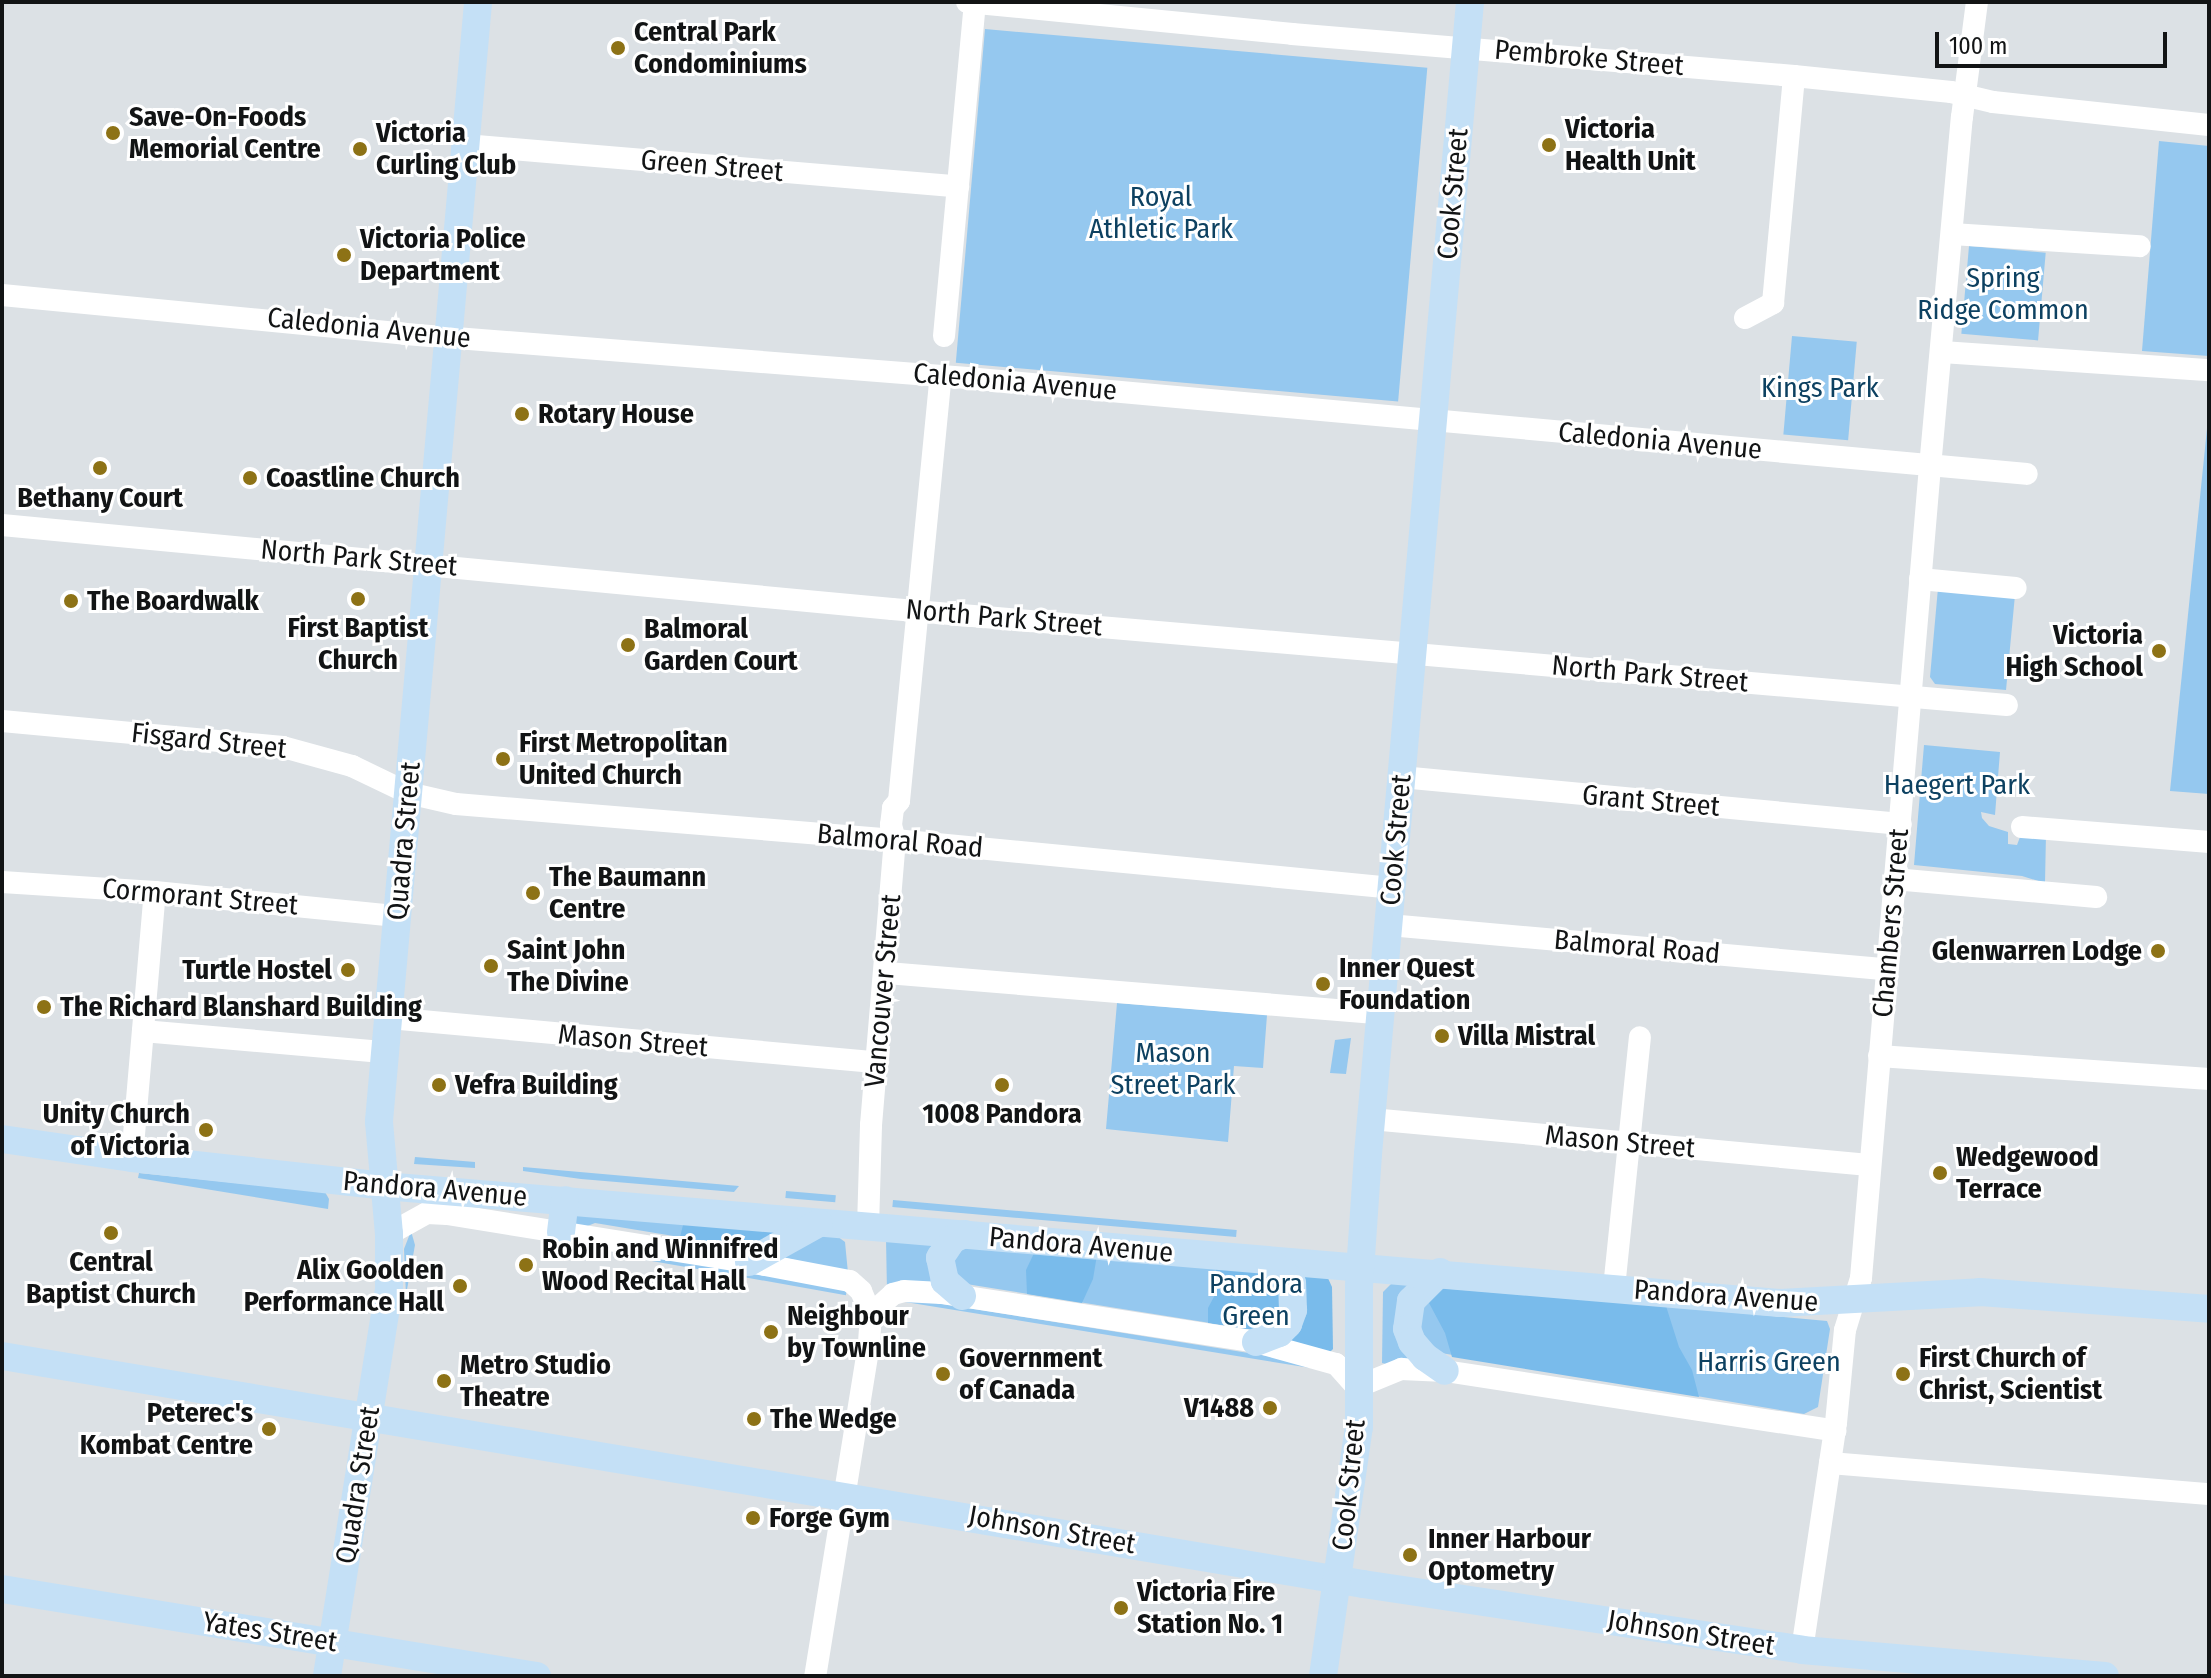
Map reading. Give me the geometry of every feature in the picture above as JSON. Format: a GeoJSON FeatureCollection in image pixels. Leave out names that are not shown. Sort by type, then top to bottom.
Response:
{"type":"FeatureCollection","features":[{"type":"Feature","properties":{"kind":"main road","name":"Quadra Street"},"geometry":{"type":"LineString","coordinates":[[327,1676],[389,1291],[389,1234],[379,1128],[478,2]]}},
{"type":"Feature","properties":{"kind":"main road","name":"Cook Street"},"geometry":{"type":"LineString","coordinates":[[1323,1676],[1356,1463],[1360,1268],[1371,1119],[1470,2]]}},
{"type":"Feature","properties":{"kind":"main road","name":"Pandora Avenue"},"geometry":{"type":"LineString","coordinates":[[2,1139],[132,1158],[384,1186],[1269,1262],[1440,1272],[1780,1303],[1980,1292],[2209,1309]]}},
{"type":"Feature","properties":{"kind":"main road"},"geometry":{"type":"LineString","coordinates":[[561,1232],[565,1200]]}},
{"type":"Feature","properties":{"kind":"main road"},"geometry":{"type":"LineString","coordinates":[[749,1262],[819,1223]]}},
{"type":"Feature","properties":{"kind":"main road"},"geometry":{"type":"LineString","coordinates":[[962,1296],[945,1281],[940,1258],[953,1239],[965,1234]]}},
{"type":"Feature","properties":{"kind":"main road"},"geometry":{"type":"LineString","coordinates":[[1256,1342],[1279,1333],[1288,1324],[1293,1310],[1292,1283],[1283,1271],[1269,1262]]}},
{"type":"Feature","properties":{"kind":"main road"},"geometry":{"type":"LineString","coordinates":[[1440,1272],[1411,1301],[1407,1329],[1418,1350],[1445,1371]]}},
{"type":"Feature","properties":{"kind":"main road","name":"Johnson Street"},"geometry":{"type":"LineString","coordinates":[[2,1356],[1338,1580],[1802,1650],[2105,1676]]}},
{"type":"Feature","properties":{"kind":"main road","name":"Yates Street"},"geometry":{"type":"LineString","coordinates":[[2,1589],[537,1676]]}},
{"type":"Feature","properties":{"kind":"street","name":"Chambers Street"},"geometry":{"type":"LineString","coordinates":[[1802,1650],[1835,1431],[1845,1330],[1861,1278],[1930,467],[1977,2]]}},
{"type":"Feature","properties":{"kind":"street","name":"Pembroke Street"},"geometry":{"type":"LineString","coordinates":[[972,3],[1794,76],[1967,96],[1993,102],[2209,125]]}},
{"type":"Feature","properties":{"kind":"street"},"geometry":{"type":"LineString","coordinates":[[944,336],[972,3]]}},
{"type":"Feature","properties":{"kind":"street"},"geometry":{"type":"LineString","coordinates":[[1745,318],[1773,303],[1794,76]]}},
{"type":"Feature","properties":{"kind":"street","name":"Green Street"},"geometry":{"type":"LineString","coordinates":[[465,145],[958,186]]}},
{"type":"Feature","properties":{"kind":"street"},"geometry":{"type":"LineString","coordinates":[[1952,234],[2140,246]]}},
{"type":"Feature","properties":{"kind":"street","name":"Caledonia Avenue"},"geometry":{"type":"LineString","coordinates":[[2,295],[448,337],[941,376],[2027,474]]}},
{"type":"Feature","properties":{"kind":"street"},"geometry":{"type":"LineString","coordinates":[[1942,352],[2209,370]]}},
{"type":"Feature","properties":{"kind":"street","name":"Vancouver Street"},"geometry":{"type":"LineString","coordinates":[[868,1227],[877,1062],[887,973],[895,840],[891,825],[893,808],[899,801],[941,376]]}},
{"type":"Feature","properties":{"kind":"street","name":"North Park Street"},"geometry":{"type":"LineString","coordinates":[[2,525],[1412,655],[2007,705]]}},
{"type":"Feature","properties":{"kind":"street"},"geometry":{"type":"LineString","coordinates":[[1920,579],[2016,588]]}},
{"type":"Feature","properties":{"kind":"street","name":"Fisgard Street"},"geometry":{"type":"LineString","coordinates":[[2,721],[283,747],[352,766],[408,793]]}},
{"type":"Feature","properties":{"kind":"street","name":"Grant Street"},"geometry":{"type":"LineString","coordinates":[[1401,777],[1901,824]]}},
{"type":"Feature","properties":{"kind":"street","name":"Balmoral Road"},"geometry":{"type":"LineString","coordinates":[[408,793],[456,804],[895,840],[1392,888]]}},
{"type":"Feature","properties":{"kind":"street"},"geometry":{"type":"LineString","coordinates":[[2022,827],[2209,842]]}},
{"type":"Feature","properties":{"kind":"street"},"geometry":{"type":"LineString","coordinates":[[1894,879],[2096,897]]}},
{"type":"Feature","properties":{"kind":"street","name":"Cormorant Street"},"geometry":{"type":"LineString","coordinates":[[2,882],[155,892],[397,916]]}},
{"type":"Feature","properties":{"kind":"street"},"geometry":{"type":"LineString","coordinates":[[132,1158],[155,892]]}},
{"type":"Feature","properties":{"kind":"street","name":"Balmoral Road"},"geometry":{"type":"LineString","coordinates":[[1389,925],[1885,969]]}},
{"type":"Feature","properties":{"kind":"street"},"geometry":{"type":"LineString","coordinates":[[887,973],[1381,1014]]}},
{"type":"Feature","properties":{"kind":"street","name":"Mason Street"},"geometry":{"type":"LineString","coordinates":[[389,1018],[877,1062]]}},
{"type":"Feature","properties":{"kind":"street"},"geometry":{"type":"LineString","coordinates":[[143,1031],[385,1052]]}},
{"type":"Feature","properties":{"kind":"street"},"geometry":{"type":"LineString","coordinates":[[1614,1288],[1640,1037]]}},
{"type":"Feature","properties":{"kind":"street"},"geometry":{"type":"LineString","coordinates":[[1879,1056],[2209,1079]]}},
{"type":"Feature","properties":{"kind":"street","name":"Mason Street"},"geometry":{"type":"LineString","coordinates":[[1371,1119],[1869,1165]]}},
{"type":"Feature","properties":{"kind":"street","name":"Pandora Avenue"},"geometry":{"type":"LineString","coordinates":[[389,1234],[427,1213],[749,1262],[850,1281],[861,1291],[871,1314]]}},
{"type":"Feature","properties":{"kind":"street"},"geometry":{"type":"LineString","coordinates":[[815,1676],[847,1496],[871,1314],[893,1294],[904,1291],[962,1296],[1256,1342],[1336,1364],[1357,1387],[1401,1369],[1445,1371],[1796,1428],[1835,1431]]}},
{"type":"Feature","properties":{"kind":"street"},"geometry":{"type":"LineString","coordinates":[[1830,1463],[2209,1494]]}},
{"type":"Feature","properties":{"kind":"green space","name":"Royal Athletic Park"},"geometry":{"type":"Polygon","coordinates":[[[985,29],[1427,68],[1398,401],[956,363],[985,29]]]}},
{"type":"Feature","properties":{"kind":"green space"},"geometry":{"type":"Polygon","coordinates":[[[2159,141],[2209,146],[2209,356],[2142,351],[2159,141]]]}},
{"type":"Feature","properties":{"kind":"green space","name":"Spring Ridge Common"},"geometry":{"type":"Polygon","coordinates":[[[1969,246],[2046,253],[2038,340],[1961,334],[1969,246]]]}},
{"type":"Feature","properties":{"kind":"green space","name":"Kings Park"},"geometry":{"type":"Polygon","coordinates":[[[1792,336],[1857,342],[1848,440],[1783,435],[1792,336]]]}},
{"type":"Feature","properties":{"kind":"green space"},"geometry":{"type":"Polygon","coordinates":[[[2209,409],[2209,794],[2170,791],[2209,409]]]}},
{"type":"Feature","properties":{"kind":"green space"},"geometry":{"type":"Polygon","coordinates":[[[1938,588],[2015,595],[2006,690],[1935,684],[1930,677],[1938,588]]]}},
{"type":"Feature","properties":{"kind":"green space","name":"Haegert Park"},"geometry":{"type":"Polygon","coordinates":[[[1924,745],[2000,752],[1995,815],[1981,812],[1982,818],[1989,826],[2008,832],[2008,844],[2017,845],[2020,837],[2046,834],[2045,883],[2022,876],[1914,865],[1924,745]]]}},
{"type":"Feature","properties":{"kind":"green space","name":"Mason Street Park"},"geometry":{"type":"Polygon","coordinates":[[[1117,1003],[1267,1015],[1263,1068],[1234,1066],[1228,1142],[1106,1129],[1117,1003]]]}},
{"type":"Feature","properties":{"kind":"green space"},"geometry":{"type":"Polygon","coordinates":[[[1351,1038],[1346,1074],[1330,1073],[1335,1040],[1351,1038]]]}},
{"type":"Feature","properties":{"kind":"green space"},"geometry":{"type":"Polygon","coordinates":[[[415,1157],[475,1162],[475,1168],[414,1164],[415,1157]]]}},
{"type":"Feature","properties":{"kind":"green space"},"geometry":{"type":"Polygon","coordinates":[[[523,1167],[739,1186],[734,1192],[581,1179],[523,1171],[523,1167]]]}},
{"type":"Feature","properties":{"kind":"green space"},"geometry":{"type":"Polygon","coordinates":[[[139,1173],[325,1192],[329,1199],[328,1209],[138,1178],[139,1173]]]}},
{"type":"Feature","properties":{"kind":"green space"},"geometry":{"type":"Polygon","coordinates":[[[786,1191],[836,1195],[835,1202],[785,1198],[786,1191]]]}},
{"type":"Feature","properties":{"kind":"green space"},"geometry":{"type":"Polygon","coordinates":[[[893,1200],[1237,1230],[1236,1237],[892,1207],[893,1200]]]}},
{"type":"Feature","properties":{"kind":"green space"},"geometry":{"type":"Polygon","coordinates":[[[572,1212],[778,1225],[752,1249],[595,1223],[585,1227],[574,1224],[572,1212]]]}},
{"type":"Feature","properties":{"kind":"green space"},"geometry":{"type":"Polygon","coordinates":[[[685,1217],[793,1232],[752,1249],[680,1237],[685,1217]]]}},
{"type":"Feature","properties":{"kind":"green space"},"geometry":{"type":"Polygon","coordinates":[[[411,1231],[415,1245],[406,1295],[404,1249],[411,1231]]]}},
{"type":"Feature","properties":{"kind":"green space"},"geometry":{"type":"Polygon","coordinates":[[[818,1234],[837,1236],[845,1242],[848,1273],[778,1256],[818,1234]]]}},
{"type":"Feature","properties":{"kind":"green space"},"geometry":{"type":"Polygon","coordinates":[[[886,1239],[940,1241],[938,1285],[887,1291],[886,1239]]]}},
{"type":"Feature","properties":{"kind":"green space","name":"Pandora Green"},"geometry":{"type":"Polygon","coordinates":[[[960,1247],[1265,1270],[1254,1330],[960,1283],[948,1272],[960,1247]]]}},
{"type":"Feature","properties":{"kind":"green space"},"geometry":{"type":"Polygon","coordinates":[[[1036,1249],[1097,1255],[1093,1279],[1082,1303],[1027,1294],[1026,1270],[1036,1249]]]}},
{"type":"Feature","properties":{"kind":"green space"},"geometry":{"type":"Polygon","coordinates":[[[647,1254],[847,1289],[846,1295],[646,1260],[647,1254]]]}},
{"type":"Feature","properties":{"kind":"green space"},"geometry":{"type":"Polygon","coordinates":[[[1216,1266],[1265,1270],[1282,1283],[1280,1319],[1254,1330],[1208,1323],[1208,1308],[1217,1291],[1216,1266]]]}},
{"type":"Feature","properties":{"kind":"green space","name":"Pandora Green"},"geometry":{"type":"Polygon","coordinates":[[[1295,1274],[1327,1276],[1332,1287],[1333,1349],[1329,1353],[1283,1340],[1295,1274]]]}},
{"type":"Feature","properties":{"kind":"green space"},"geometry":{"type":"Polygon","coordinates":[[[1393,1282],[1413,1284],[1415,1358],[1386,1364],[1382,1363],[1383,1292],[1393,1282]]]}},
{"type":"Feature","properties":{"kind":"green space","name":"Harris Green"},"geometry":{"type":"Polygon","coordinates":[[[1444,1286],[1827,1321],[1830,1329],[1818,1407],[1804,1414],[1435,1352],[1413,1323],[1437,1288],[1444,1286]]]}},
{"type":"Feature","properties":{"kind":"green space"},"geometry":{"type":"Polygon","coordinates":[[[1437,1288],[1666,1306],[1679,1347],[1692,1370],[1699,1397],[1452,1357],[1445,1333],[1429,1303],[1437,1288]]]}},
{"type":"Feature","properties":{"kind":"green space"},"geometry":{"type":"Polygon","coordinates":[[[905,1298],[1324,1365],[1323,1370],[899,1301],[905,1298]]]}},
{"type":"Feature","properties":{"kind":"place","name":"Central Park Condominiums"},"geometry":{"type":"Point","coordinates":[618,48]}},
{"type":"Feature","properties":{"kind":"place","name":"Save-On-Foods Memorial Centre"},"geometry":{"type":"Point","coordinates":[113,133]}},
{"type":"Feature","properties":{"kind":"place","name":"Victoria Health Unit"},"geometry":{"type":"Point","coordinates":[1549,145]}},
{"type":"Feature","properties":{"kind":"place","name":"Victoria Curling Club"},"geometry":{"type":"Point","coordinates":[360,149]}},
{"type":"Feature","properties":{"kind":"place","name":"Victoria Police Department"},"geometry":{"type":"Point","coordinates":[344,255]}},
{"type":"Feature","properties":{"kind":"place","name":"Rotary House"},"geometry":{"type":"Point","coordinates":[522,414]}},
{"type":"Feature","properties":{"kind":"place","name":"Bethany Court"},"geometry":{"type":"Point","coordinates":[100,468]}},
{"type":"Feature","properties":{"kind":"place","name":"Coastline Church"},"geometry":{"type":"Point","coordinates":[250,478]}},
{"type":"Feature","properties":{"kind":"place","name":"First Baptist Church"},"geometry":{"type":"Point","coordinates":[358,599]}},
{"type":"Feature","properties":{"kind":"place","name":"The Boardwalk"},"geometry":{"type":"Point","coordinates":[71,601]}},
{"type":"Feature","properties":{"kind":"place","name":"Balmoral Garden Court"},"geometry":{"type":"Point","coordinates":[628,645]}},
{"type":"Feature","properties":{"kind":"place","name":"Victoria High School"},"geometry":{"type":"Point","coordinates":[2159,651]}},
{"type":"Feature","properties":{"kind":"place","name":"First Metropolitan United Church"},"geometry":{"type":"Point","coordinates":[503,759]}},
{"type":"Feature","properties":{"kind":"place","name":"The Baumann Centre"},"geometry":{"type":"Point","coordinates":[533,893]}},
{"type":"Feature","properties":{"kind":"place","name":"Glenwarren Lodge"},"geometry":{"type":"Point","coordinates":[2158,951]}},
{"type":"Feature","properties":{"kind":"place","name":"Saint John The Divine"},"geometry":{"type":"Point","coordinates":[491,966]}},
{"type":"Feature","properties":{"kind":"place","name":"Turtle Hostel"},"geometry":{"type":"Point","coordinates":[348,970]}},
{"type":"Feature","properties":{"kind":"place","name":"Inner Quest Foundation"},"geometry":{"type":"Point","coordinates":[1323,984]}},
{"type":"Feature","properties":{"kind":"place","name":"The Richard Blanshard Building"},"geometry":{"type":"Point","coordinates":[44,1007]}},
{"type":"Feature","properties":{"kind":"place","name":"Villa Mistral"},"geometry":{"type":"Point","coordinates":[1442,1036]}},
{"type":"Feature","properties":{"kind":"place","name":"Vefra Building"},"geometry":{"type":"Point","coordinates":[439,1085]}},
{"type":"Feature","properties":{"kind":"place","name":"1008 Pandora"},"geometry":{"type":"Point","coordinates":[1002,1085]}},
{"type":"Feature","properties":{"kind":"place","name":"Unity Church of Victoria"},"geometry":{"type":"Point","coordinates":[206,1130]}},
{"type":"Feature","properties":{"kind":"place","name":"Wedgewood Terrace"},"geometry":{"type":"Point","coordinates":[1940,1173]}},
{"type":"Feature","properties":{"kind":"place","name":"Central Baptist Church"},"geometry":{"type":"Point","coordinates":[111,1233]}},
{"type":"Feature","properties":{"kind":"place","name":"Robin and Winnifred Wood Recital Hall"},"geometry":{"type":"Point","coordinates":[526,1265]}},
{"type":"Feature","properties":{"kind":"place","name":"Alix Goolden Performance Hall"},"geometry":{"type":"Point","coordinates":[460,1286]}},
{"type":"Feature","properties":{"kind":"place","name":"Neighbour by Townline"},"geometry":{"type":"Point","coordinates":[771,1332]}},
{"type":"Feature","properties":{"kind":"place","name":"Government of Canada"},"geometry":{"type":"Point","coordinates":[943,1374]}},
{"type":"Feature","properties":{"kind":"place","name":"First Church of Christ, Scientist"},"geometry":{"type":"Point","coordinates":[1903,1374]}},
{"type":"Feature","properties":{"kind":"place","name":"Metro Studio Theatre"},"geometry":{"type":"Point","coordinates":[444,1381]}},
{"type":"Feature","properties":{"kind":"place","name":"V1488"},"geometry":{"type":"Point","coordinates":[1270,1408]}},
{"type":"Feature","properties":{"kind":"place","name":"The Wedge"},"geometry":{"type":"Point","coordinates":[754,1419]}},
{"type":"Feature","properties":{"kind":"place","name":"Peterec's Kombat Centre"},"geometry":{"type":"Point","coordinates":[269,1429]}},
{"type":"Feature","properties":{"kind":"place","name":"Forge Gym"},"geometry":{"type":"Point","coordinates":[753,1518]}},
{"type":"Feature","properties":{"kind":"place","name":"Inner Harbour Optometry"},"geometry":{"type":"Point","coordinates":[1410,1555]}},
{"type":"Feature","properties":{"kind":"place","name":"Victoria Fire Station No. 1"},"geometry":{"type":"Point","coordinates":[1121,1608]}}]}
